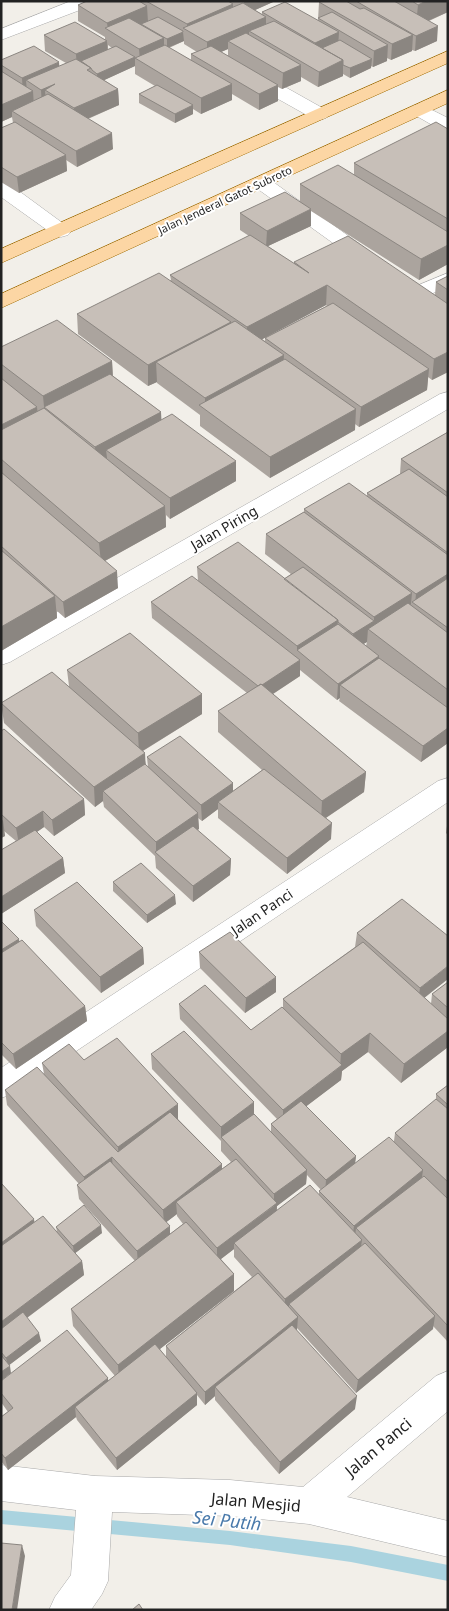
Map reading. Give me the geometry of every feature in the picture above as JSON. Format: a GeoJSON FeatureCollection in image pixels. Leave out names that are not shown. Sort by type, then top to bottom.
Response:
{"type":"FeatureCollection","features":[{"type":"Feature","properties":{"kind":"main road"},"geometry":{"type":"LineString","coordinates":[[2,257],[448,56]]}},
{"type":"Feature","properties":{"kind":"main road","name":"Jalan Jenderal Gatot Subroto"},"geometry":{"type":"LineString","coordinates":[[1,302],[448,96]]}},
{"type":"Feature","properties":{"kind":"main road"},"geometry":{"type":"LineString","coordinates":[[223,159],[262,183]]}},
{"type":"Feature","properties":{"kind":"street"},"geometry":{"type":"LineString","coordinates":[[1,35],[82,2]]}},
{"type":"Feature","properties":{"kind":"street"},"geometry":{"type":"LineString","coordinates":[[228,63],[319,114]]}},
{"type":"Feature","properties":{"kind":"street"},"geometry":{"type":"LineString","coordinates":[[420,110],[448,126]]}},
{"type":"Feature","properties":{"kind":"street"},"geometry":{"type":"LineString","coordinates":[[262,183],[410,289],[448,278]]}},
{"type":"Feature","properties":{"kind":"street"},"geometry":{"type":"LineString","coordinates":[[1,187],[61,231]]}},
{"type":"Feature","properties":{"kind":"street","name":"Jalan Piring"},"geometry":{"type":"LineString","coordinates":[[1,656],[448,399]]}},
{"type":"Feature","properties":{"kind":"street","name":"Jalan Panci"},"geometry":{"type":"LineString","coordinates":[[1,1085],[448,788]]}},
{"type":"Feature","properties":{"kind":"street","name":"Jalan Panci"},"geometry":{"type":"LineString","coordinates":[[309,1506],[448,1388]]}},
{"type":"Feature","properties":{"kind":"street","name":"Jalan Mesjid"},"geometry":{"type":"LineString","coordinates":[[1,1483],[94,1498],[230,1498],[309,1506],[448,1538]]}},
{"type":"Feature","properties":{"kind":"street"},"geometry":{"type":"LineString","coordinates":[[79,1595],[94,1498]]}},
{"type":"Feature","properties":{"kind":"building"},"geometry":{"type":"Polygon","coordinates":[[[87,1],[139,1],[147,6],[107,23],[78,5],[87,1]]]}},
{"type":"Feature","properties":{"kind":"building"},"geometry":{"type":"Polygon","coordinates":[[[146,1],[228,1],[233,4],[187,24],[146,1]]]}},
{"type":"Feature","properties":{"kind":"building"},"geometry":{"type":"Polygon","coordinates":[[[346,1],[360,9],[364,8],[413,35],[392,44],[319,2],[346,1]]]}},
{"type":"Feature","properties":{"kind":"building"},"geometry":{"type":"Polygon","coordinates":[[[356,1],[394,1],[438,26],[416,36],[356,1]]]}},
{"type":"Feature","properties":{"kind":"building"},"geometry":{"type":"Polygon","coordinates":[[[412,1],[426,1],[418,5],[412,1]]]}},
{"type":"Feature","properties":{"kind":"building"},"geometry":{"type":"Polygon","coordinates":[[[285,2],[339,32],[315,43],[262,12],[285,2]]]}},
{"type":"Feature","properties":{"kind":"building"},"geometry":{"type":"Polygon","coordinates":[[[243,3],[266,17],[207,42],[183,28],[243,3]]]}},
{"type":"Feature","properties":{"kind":"building"},"geometry":{"type":"Polygon","coordinates":[[[332,12],[388,45],[374,51],[318,18],[332,12]]]}},
{"type":"Feature","properties":{"kind":"building"},"geometry":{"type":"Polygon","coordinates":[[[158,17],[183,32],[167,39],[141,24],[158,17]]]}},
{"type":"Feature","properties":{"kind":"building"},"geometry":{"type":"Polygon","coordinates":[[[129,18],[164,38],[139,49],[105,28],[129,18]]]}},
{"type":"Feature","properties":{"kind":"building"},"geometry":{"type":"Polygon","coordinates":[[[274,21],[343,60],[319,72],[249,31],[274,21]]]}},
{"type":"Feature","properties":{"kind":"building"},"geometry":{"type":"Polygon","coordinates":[[[75,22],[107,41],[76,54],[44,35],[75,22]]]}},
{"type":"Feature","properties":{"kind":"building"},"geometry":{"type":"Polygon","coordinates":[[[246,33],[301,65],[283,73],[228,41],[246,33]]]}},
{"type":"Feature","properties":{"kind":"building"},"geometry":{"type":"Polygon","coordinates":[[[340,40],[372,59],[350,68],[343,65],[343,60],[322,48],[340,40]]]}},
{"type":"Feature","properties":{"kind":"building"},"geometry":{"type":"Polygon","coordinates":[[[165,45],[232,84],[201,98],[135,58],[165,45]]]}},
{"type":"Feature","properties":{"kind":"building"},"geometry":{"type":"Polygon","coordinates":[[[34,46],[59,62],[22,78],[1,65],[1,60],[34,46]]]}},
{"type":"Feature","properties":{"kind":"building"},"geometry":{"type":"Polygon","coordinates":[[[116,46],[135,57],[97,74],[81,61],[116,46]]]}},
{"type":"Feature","properties":{"kind":"building"},"geometry":{"type":"Polygon","coordinates":[[[211,46],[278,85],[259,94],[191,54],[211,46]]]}},
{"type":"Feature","properties":{"kind":"building"},"geometry":{"type":"Polygon","coordinates":[[[76,59],[91,68],[87,70],[118,89],[74,108],[45,90],[55,84],[41,90],[26,80],[76,59]]]}},
{"type":"Feature","properties":{"kind":"building"},"geometry":{"type":"Polygon","coordinates":[[[1,71],[33,91],[1,105],[1,71]]]}},
{"type":"Feature","properties":{"kind":"building"},"geometry":{"type":"Polygon","coordinates":[[[157,85],[193,105],[175,114],[139,94],[157,85]]]}},
{"type":"Feature","properties":{"kind":"building"},"geometry":{"type":"Polygon","coordinates":[[[48,94],[112,133],[76,151],[12,111],[48,94]]]}},
{"type":"Feature","properties":{"kind":"building"},"geometry":{"type":"Polygon","coordinates":[[[15,122],[66,155],[17,177],[1,167],[1,128],[15,122]]]}},
{"type":"Feature","properties":{"kind":"building"},"geometry":{"type":"Polygon","coordinates":[[[436,122],[448,129],[448,219],[354,163],[436,122]]]}},
{"type":"Feature","properties":{"kind":"building"},"geometry":{"type":"Polygon","coordinates":[[[338,165],[448,232],[448,245],[421,259],[300,184],[338,165]]]}},
{"type":"Feature","properties":{"kind":"building"},"geometry":{"type":"Polygon","coordinates":[[[285,192],[311,209],[267,231],[240,213],[285,192]]]}},
{"type":"Feature","properties":{"kind":"building"},"geometry":{"type":"Polygon","coordinates":[[[250,235],[309,273],[294,262],[348,236],[448,304],[448,352],[434,359],[327,285],[247,327],[170,275],[250,235]]]}},
{"type":"Feature","properties":{"kind":"building"},"geometry":{"type":"Polygon","coordinates":[[[159,273],[231,322],[148,365],[77,314],[159,273]]]}},
{"type":"Feature","properties":{"kind":"building"},"geometry":{"type":"Polygon","coordinates":[[[448,276],[448,290],[436,282],[448,276]]]}},
{"type":"Feature","properties":{"kind":"building"},"geometry":{"type":"Polygon","coordinates":[[[333,303],[429,369],[361,407],[265,338],[333,303]]]}},
{"type":"Feature","properties":{"kind":"building"},"geometry":{"type":"Polygon","coordinates":[[[57,320],[112,361],[43,396],[1,364],[1,347],[57,320]]]}},
{"type":"Feature","properties":{"kind":"building"},"geometry":{"type":"Polygon","coordinates":[[[235,321],[284,355],[205,398],[156,362],[235,321]]]}},
{"type":"Feature","properties":{"kind":"building"},"geometry":{"type":"Polygon","coordinates":[[[285,359],[356,409],[270,457],[199,405],[285,359]]]}},
{"type":"Feature","properties":{"kind":"building"},"geometry":{"type":"Polygon","coordinates":[[[110,374],[161,412],[95,447],[44,407],[110,374]]]}},
{"type":"Feature","properties":{"kind":"building"},"geometry":{"type":"Polygon","coordinates":[[[1,378],[37,407],[1,425],[1,378]]]}},
{"type":"Feature","properties":{"kind":"building"},"geometry":{"type":"Polygon","coordinates":[[[44,408],[165,506],[99,543],[1,459],[1,430],[44,408]]]}},
{"type":"Feature","properties":{"kind":"building"},"geometry":{"type":"Polygon","coordinates":[[[172,414],[236,461],[170,498],[106,450],[172,414]]]}},
{"type":"Feature","properties":{"kind":"building"},"geometry":{"type":"Polygon","coordinates":[[[448,432],[448,493],[401,459],[448,432]]]}},
{"type":"Feature","properties":{"kind":"building"},"geometry":{"type":"Polygon","coordinates":[[[409,469],[448,497],[448,553],[367,493],[409,469]]]}},
{"type":"Feature","properties":{"kind":"building"},"geometry":{"type":"Polygon","coordinates":[[[1,472],[117,571],[63,602],[1,546],[1,472]]]}},
{"type":"Feature","properties":{"kind":"building"},"geometry":{"type":"Polygon","coordinates":[[[349,483],[448,555],[448,574],[416,594],[304,509],[349,483]]]}},
{"type":"Feature","properties":{"kind":"building"},"geometry":{"type":"Polygon","coordinates":[[[304,512],[412,593],[374,617],[266,534],[304,512]]]}},
{"type":"Feature","properties":{"kind":"building"},"geometry":{"type":"Polygon","coordinates":[[[238,542],[338,620],[297,646],[197,567],[238,542]]]}},
{"type":"Feature","properties":{"kind":"building"},"geometry":{"type":"Polygon","coordinates":[[[1,550],[55,596],[1,627],[1,550]]]}},
{"type":"Feature","properties":{"kind":"building"},"geometry":{"type":"Polygon","coordinates":[[[303,567],[374,621],[353,634],[338,620],[284,579],[303,567]]]}},
{"type":"Feature","properties":{"kind":"building"},"geometry":{"type":"Polygon","coordinates":[[[192,576],[300,660],[258,686],[151,602],[192,576]]]}},
{"type":"Feature","properties":{"kind":"building"},"geometry":{"type":"Polygon","coordinates":[[[448,578],[448,628],[412,602],[448,578]]]}},
{"type":"Feature","properties":{"kind":"building"},"geometry":{"type":"Polygon","coordinates":[[[408,603],[448,633],[448,690],[368,629],[408,603]]]}},
{"type":"Feature","properties":{"kind":"building"},"geometry":{"type":"Polygon","coordinates":[[[338,624],[379,656],[338,684],[297,650],[338,624]]]}},
{"type":"Feature","properties":{"kind":"building"},"geometry":{"type":"Polygon","coordinates":[[[130,633],[202,694],[138,733],[67,670],[130,633]]]}},
{"type":"Feature","properties":{"kind":"building"},"geometry":{"type":"Polygon","coordinates":[[[379,658],[448,708],[448,728],[423,746],[340,685],[379,658]]]}},
{"type":"Feature","properties":{"kind":"building"},"geometry":{"type":"Polygon","coordinates":[[[52,672],[145,753],[94,787],[1,703],[52,672]]]}},
{"type":"Feature","properties":{"kind":"building"},"geometry":{"type":"Polygon","coordinates":[[[261,684],[366,772],[322,801],[218,711],[261,684]]]}},
{"type":"Feature","properties":{"kind":"building"},"geometry":{"type":"Polygon","coordinates":[[[4,729],[84,799],[52,820],[43,811],[16,828],[1,814],[1,731],[4,729]]]}},
{"type":"Feature","properties":{"kind":"building"},"geometry":{"type":"Polygon","coordinates":[[[180,736],[233,783],[201,805],[147,757],[180,736]]]}},
{"type":"Feature","properties":{"kind":"building"},"geometry":{"type":"Polygon","coordinates":[[[145,764],[198,813],[156,842],[103,791],[145,764]]]}},
{"type":"Feature","properties":{"kind":"building"},"geometry":{"type":"Polygon","coordinates":[[[264,769],[332,823],[287,858],[218,802],[264,769]]]}},
{"type":"Feature","properties":{"kind":"building"},"geometry":{"type":"Polygon","coordinates":[[[193,826],[231,859],[193,886],[155,852],[193,826]]]}},
{"type":"Feature","properties":{"kind":"building"},"geometry":{"type":"Polygon","coordinates":[[[35,830],[63,858],[1,897],[1,850],[35,830]]]}},
{"type":"Feature","properties":{"kind":"building"},"geometry":{"type":"Polygon","coordinates":[[[141,863],[175,895],[147,915],[113,882],[141,863]]]}},
{"type":"Feature","properties":{"kind":"building"},"geometry":{"type":"Polygon","coordinates":[[[77,882],[143,948],[100,977],[34,910],[77,882]]]}},
{"type":"Feature","properties":{"kind":"building"},"geometry":{"type":"Polygon","coordinates":[[[402,899],[448,936],[448,966],[420,988],[357,933],[402,899]]]}},
{"type":"Feature","properties":{"kind":"building"},"geometry":{"type":"Polygon","coordinates":[[[1,921],[19,939],[1,950],[1,921]]]}},
{"type":"Feature","properties":{"kind":"building"},"geometry":{"type":"Polygon","coordinates":[[[230,932],[276,977],[246,998],[199,952],[230,932]]]}},
{"type":"Feature","properties":{"kind":"building"},"geometry":{"type":"Polygon","coordinates":[[[22,940],[85,1006],[13,1054],[1,1042],[1,953],[22,940]]]}},
{"type":"Feature","properties":{"kind":"building"},"geometry":{"type":"Polygon","coordinates":[[[363,942],[448,1019],[448,1031],[404,1064],[370,1033],[341,1054],[283,999],[363,942]]]}},
{"type":"Feature","properties":{"kind":"building"},"geometry":{"type":"Polygon","coordinates":[[[448,982],[448,1008],[432,994],[448,982]]]}},
{"type":"Feature","properties":{"kind":"building"},"geometry":{"type":"Polygon","coordinates":[[[205,985],[251,1030],[282,1007],[342,1065],[283,1110],[179,1004],[205,985]]]}},
{"type":"Feature","properties":{"kind":"building"},"geometry":{"type":"Polygon","coordinates":[[[184,1031],[254,1102],[221,1127],[151,1054],[184,1031]]]}},
{"type":"Feature","properties":{"kind":"building"},"geometry":{"type":"Polygon","coordinates":[[[117,1038],[178,1104],[118,1147],[42,1063],[69,1044],[84,1060],[117,1038]]]}},
{"type":"Feature","properties":{"kind":"building"},"geometry":{"type":"Polygon","coordinates":[[[37,1067],[118,1152],[170,1112],[222,1164],[163,1210],[112,1157],[84,1177],[5,1090],[37,1067]]]}},
{"type":"Feature","properties":{"kind":"building"},"geometry":{"type":"Polygon","coordinates":[[[448,1085],[448,1105],[436,1094],[448,1085]]]}},
{"type":"Feature","properties":{"kind":"building"},"geometry":{"type":"Polygon","coordinates":[[[436,1099],[448,1109],[448,1182],[395,1133],[436,1099]]]}},
{"type":"Feature","properties":{"kind":"building"},"geometry":{"type":"Polygon","coordinates":[[[301,1101],[356,1156],[326,1180],[271,1124],[301,1101]]]}},
{"type":"Feature","properties":{"kind":"building"},"geometry":{"type":"Polygon","coordinates":[[[254,1114],[307,1170],[274,1194],[221,1137],[254,1114]]]}},
{"type":"Feature","properties":{"kind":"building"},"geometry":{"type":"Polygon","coordinates":[[[389,1137],[423,1170],[354,1226],[319,1191],[389,1137]]]}},
{"type":"Feature","properties":{"kind":"building"},"geometry":{"type":"Polygon","coordinates":[[[236,1159],[277,1203],[217,1248],[176,1202],[236,1159]]]}},
{"type":"Feature","properties":{"kind":"building"},"geometry":{"type":"Polygon","coordinates":[[[110,1161],[170,1226],[137,1251],[77,1185],[110,1161]]]}},
{"type":"Feature","properties":{"kind":"building"},"geometry":{"type":"Polygon","coordinates":[[[424,1176],[448,1199],[448,1326],[356,1228],[424,1176]]]}},
{"type":"Feature","properties":{"kind":"building"},"geometry":{"type":"Polygon","coordinates":[[[1,1183],[34,1219],[1,1243],[1,1183]]]}},
{"type":"Feature","properties":{"kind":"building"},"geometry":{"type":"Polygon","coordinates":[[[310,1185],[362,1240],[285,1299],[234,1243],[310,1185]]]}},
{"type":"Feature","properties":{"kind":"building"},"geometry":{"type":"Polygon","coordinates":[[[84,1205],[101,1225],[73,1246],[56,1227],[84,1205]]]}},
{"type":"Feature","properties":{"kind":"building"},"geometry":{"type":"Polygon","coordinates":[[[43,1216],[82,1261],[1,1322],[1,1246],[43,1216]]]}},
{"type":"Feature","properties":{"kind":"building"},"geometry":{"type":"Polygon","coordinates":[[[186,1222],[234,1274],[118,1365],[71,1309],[186,1222]]]}},
{"type":"Feature","properties":{"kind":"building"},"geometry":{"type":"Polygon","coordinates":[[[365,1243],[435,1316],[358,1380],[289,1304],[365,1243]]]}},
{"type":"Feature","properties":{"kind":"building"},"geometry":{"type":"Polygon","coordinates":[[[258,1273],[298,1317],[205,1392],[166,1346],[258,1273]]]}},
{"type":"Feature","properties":{"kind":"building"},"geometry":{"type":"Polygon","coordinates":[[[23,1312],[39,1333],[6,1358],[1,1352],[1,1329],[23,1312]]]}},
{"type":"Feature","properties":{"kind":"building"},"geometry":{"type":"Polygon","coordinates":[[[292,1325],[357,1396],[280,1462],[215,1387],[292,1325]]]}},
{"type":"Feature","properties":{"kind":"building"},"geometry":{"type":"Polygon","coordinates":[[[67,1330],[108,1378],[5,1458],[1,1453],[1,1417],[13,1408],[1,1393],[1,1381],[67,1330]]]}},
{"type":"Feature","properties":{"kind":"building"},"geometry":{"type":"Polygon","coordinates":[[[155,1344],[197,1393],[116,1458],[75,1407],[155,1344]]]}},
{"type":"Feature","properties":{"kind":"building"},"geometry":{"type":"Polygon","coordinates":[[[1,1355],[10,1366],[1,1372],[1,1355]]]}},
{"type":"Feature","properties":{"kind":"building"},"geometry":{"type":"Polygon","coordinates":[[[1,1543],[22,1545],[12,1610],[1,1610],[1,1543]]]}},
{"type":"Feature","properties":{"kind":"building"},"geometry":{"type":"Polygon","coordinates":[[[139,1604],[143,1610],[132,1610],[139,1604]]]}},
{"type":"Feature","properties":{"kind":"waterway","name":"Sei Putih"},"geometry":{"type":"LineString","coordinates":[[1,1517],[230,1538],[351,1554],[448,1573]]}}]}
